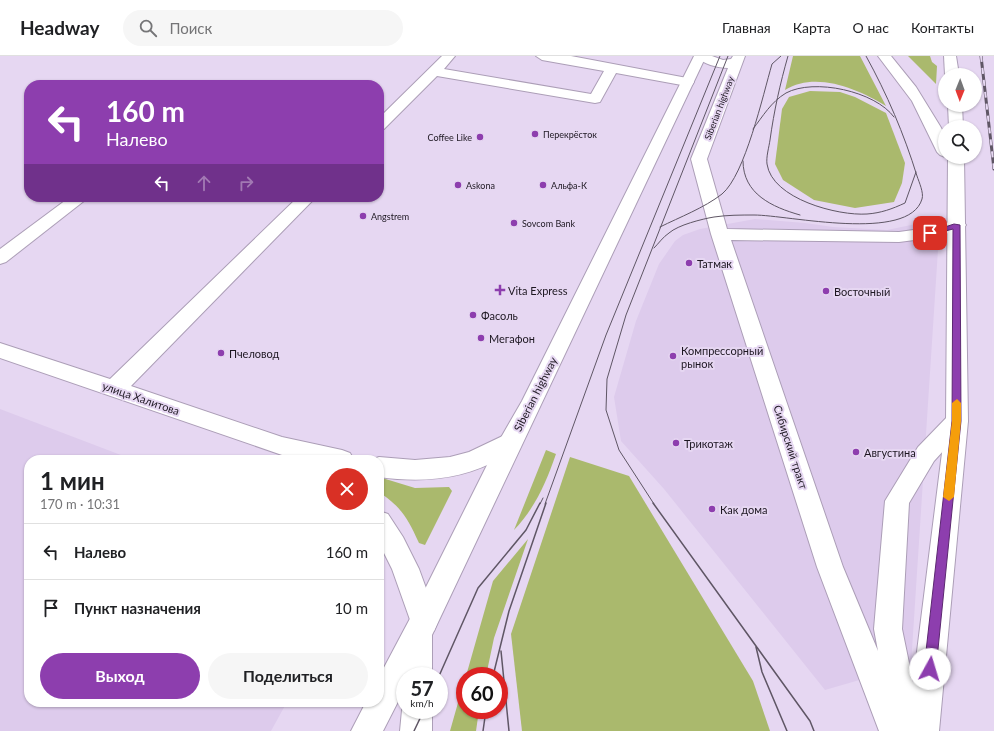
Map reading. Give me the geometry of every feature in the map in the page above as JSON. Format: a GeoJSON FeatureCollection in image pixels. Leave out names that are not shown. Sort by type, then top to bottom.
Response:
{"type":"FeatureCollection","features":[{"type":"Feature","properties":{"kind":"main road"},"geometry":{"type":"LineString","coordinates":[[384,121],[449,56]]}},
{"type":"Feature","properties":{"kind":"main road"},"geometry":{"type":"LineString","coordinates":[[542,56],[564,58],[687,82]]}},
{"type":"Feature","properties":{"kind":"main road"},"geometry":{"type":"LineString","coordinates":[[701,56],[721,64],[730,64],[738,59]]}},
{"type":"Feature","properties":{"kind":"main road","name":"Siberian highway"},"geometry":{"type":"LineString","coordinates":[[384,698],[421,626],[511,441],[532,403],[687,82],[701,56]]}},
{"type":"Feature","properties":{"kind":"main road"},"geometry":{"type":"LineString","coordinates":[[884,56],[902,76],[921,105],[938,138]]}},
{"type":"Feature","properties":{"kind":"main road"},"geometry":{"type":"LineString","coordinates":[[948,57],[950,68]]}},
{"type":"Feature","properties":{"kind":"main road","name":"Siberian highway"},"geometry":{"type":"LineString","coordinates":[[738,59],[699,159],[720,234],[830,567],[895,731]]}},
{"type":"Feature","properties":{"kind":"main road"},"geometry":{"type":"LineString","coordinates":[[434,71],[595,99],[612,68]]}},
{"type":"Feature","properties":{"kind":"main road"},"geometry":{"type":"LineString","coordinates":[[950,164],[956,178]]}},
{"type":"Feature","properties":{"kind":"main road"},"geometry":{"type":"LineString","coordinates":[[923,731],[957,421],[956,164]]}},
{"type":"Feature","properties":{"kind":"main road"},"geometry":{"type":"LineString","coordinates":[[0,258],[74,202]]}},
{"type":"Feature","properties":{"kind":"main road"},"geometry":{"type":"LineString","coordinates":[[114,389],[303,202]]}},
{"type":"Feature","properties":{"kind":"main road"},"geometry":{"type":"LineString","coordinates":[[724,234],[899,237],[930,233],[956,225]]}},
{"type":"Feature","properties":{"kind":"main road","name":"улица Халитова"},"geometry":{"type":"LineString","coordinates":[[0,350],[282,446]]}},
{"type":"Feature","properties":{"kind":"main road"},"geometry":{"type":"LineString","coordinates":[[907,731],[888,629],[898,501],[926,454],[957,421]]}},
{"type":"Feature","properties":{"kind":"main road"},"geometry":{"type":"LineString","coordinates":[[384,468],[405,471],[436,470],[473,461],[511,441]]}},
{"type":"Feature","properties":{"kind":"main road"},"geometry":{"type":"LineString","coordinates":[[282,446],[294,455]]}},
{"type":"Feature","properties":{"kind":"main road"},"geometry":{"type":"LineString","coordinates":[[282,446],[321,455]]}},
{"type":"Feature","properties":{"kind":"main road"},"geometry":{"type":"LineString","coordinates":[[384,528],[390,536],[407,570],[421,626],[419,667]]}},
{"type":"Feature","properties":{"kind":"main road","name":"Siberian highway"},"geometry":{"type":"LineString","coordinates":[[367,731],[379,707]]}},
{"type":"Feature","properties":{"kind":"main road"},"geometry":{"type":"LineString","coordinates":[[416,731],[417,719]]}},
{"type":"Feature","properties":{"kind":"shaded area"},"geometry":{"type":"Polygon","coordinates":[[[755,219],[833,227],[887,230],[940,219],[911,665],[825,690],[664,489],[621,441],[614,397],[636,321],[659,264],[675,241],[683,235],[700,229],[755,219]]]}},
{"type":"Feature","properties":{"kind":"shaded area"},"geometry":{"type":"Polygon","coordinates":[[[0,409],[121,455],[24,455],[24,707],[284,707],[271,731],[0,731],[0,409]]]}},
{"type":"Feature","properties":{"kind":"green space"},"geometry":{"type":"Polygon","coordinates":[[[793,56],[860,56],[886,106],[850,88],[837,84],[810,82],[785,90],[793,56]]]}},
{"type":"Feature","properties":{"kind":"green space"},"geometry":{"type":"Polygon","coordinates":[[[908,56],[930,56],[932,62],[937,66],[936,84],[908,56]]]}},
{"type":"Feature","properties":{"kind":"green space"},"geometry":{"type":"Polygon","coordinates":[[[810,91],[840,92],[855,97],[886,113],[905,163],[902,183],[894,202],[855,208],[814,200],[783,180],[775,164],[782,109],[789,97],[810,91]]]}},
{"type":"Feature","properties":{"kind":"green space"},"geometry":{"type":"Polygon","coordinates":[[[546,450],[556,454],[548,475],[534,504],[514,530],[546,450]]]}},
{"type":"Feature","properties":{"kind":"green space"},"geometry":{"type":"Polygon","coordinates":[[[570,457],[629,476],[753,681],[770,731],[522,731],[511,634],[570,457]]]}},
{"type":"Feature","properties":{"kind":"green space"},"geometry":{"type":"Polygon","coordinates":[[[384,479],[415,488],[449,487],[452,491],[425,545],[419,543],[411,526],[399,508],[384,496],[384,479]]]}},
{"type":"Feature","properties":{"kind":"green space"},"geometry":{"type":"Polygon","coordinates":[[[528,539],[494,638],[488,667],[469,667],[493,581],[528,539]]]}},
{"type":"Feature","properties":{"kind":"green space"},"geometry":{"type":"Polygon","coordinates":[[[456,710],[456,719],[478,719],[476,731],[450,731],[456,710]]]}},
{"type":"Feature","properties":{"kind":"tram line"},"geometry":{"type":"LineString","coordinates":[[545,504],[606,335],[720,56]]}},
{"type":"Feature","properties":{"kind":"tram line"},"geometry":{"type":"LineString","coordinates":[[661,227],[728,56]]}},
{"type":"Feature","properties":{"kind":"tram line"},"geometry":{"type":"LineString","coordinates":[[754,128],[772,64],[781,56]]}},
{"type":"Feature","properties":{"kind":"tram line"},"geometry":{"type":"LineString","coordinates":[[777,100],[788,56]]}},
{"type":"Feature","properties":{"kind":"tram line"},"geometry":{"type":"LineString","coordinates":[[866,56],[894,114],[916,173]]}},
{"type":"Feature","properties":{"kind":"tram line"},"geometry":{"type":"LineString","coordinates":[[777,100],[786,93],[798,89],[827,87],[859,94],[873,100],[885,108],[894,117]]}},
{"type":"Feature","properties":{"kind":"tram line"},"geometry":{"type":"LineString","coordinates":[[754,128],[777,100]]}},
{"type":"Feature","properties":{"kind":"tram line"},"geometry":{"type":"LineString","coordinates":[[777,100],[767,164],[772,176],[781,187],[793,196],[808,203],[840,212],[867,214],[886,210],[905,203],[916,173]]}},
{"type":"Feature","properties":{"kind":"tram line"},"geometry":{"type":"LineString","coordinates":[[661,227],[708,204],[722,194],[738,170],[746,153],[754,128]]}},
{"type":"Feature","properties":{"kind":"tram line"},"geometry":{"type":"LineString","coordinates":[[743,161],[744,172],[748,182],[761,197],[779,208],[800,215]]}},
{"type":"Feature","properties":{"kind":"tram line"},"geometry":{"type":"LineString","coordinates":[[654,248],[663,238],[678,227],[697,221],[729,215],[770,216],[846,224],[895,220],[912,212],[922,199],[921,188],[916,173]]}},
{"type":"Feature","properties":{"kind":"tram line"},"geometry":{"type":"LineString","coordinates":[[654,504],[619,450],[606,410],[607,379],[626,315],[661,227]]}},
{"type":"Feature","properties":{"kind":"tram line"},"geometry":{"type":"LineString","coordinates":[[540,504],[543,498]]}},
{"type":"Feature","properties":{"kind":"tram line"},"geometry":{"type":"LineString","coordinates":[[443,667],[478,588],[526,530],[540,503]]}},
{"type":"Feature","properties":{"kind":"tram line"},"geometry":{"type":"LineString","coordinates":[[495,667],[509,611],[546,503]]}},
{"type":"Feature","properties":{"kind":"tram line"},"geometry":{"type":"LineString","coordinates":[[653,503],[810,721],[814,731]]}},
{"type":"Feature","properties":{"kind":"tram line"},"geometry":{"type":"LineString","coordinates":[[756,647],[762,672],[787,731]]}},
{"type":"Feature","properties":{"kind":"tram line"},"geometry":{"type":"LineString","coordinates":[[501,651],[509,731]]}},
{"type":"Feature","properties":{"kind":"tram line"},"geometry":{"type":"LineString","coordinates":[[414,731],[420,719]]}},
{"type":"Feature","properties":{"kind":"tram line"},"geometry":{"type":"LineString","coordinates":[[483,731],[485,719]]}},
{"type":"Feature","properties":{"kind":"railway"},"geometry":{"type":"LineString","coordinates":[[981,56],[994,169]]}},
{"type":"Feature","properties":{"kind":"slow traffic"},"geometry":{"type":"LineString","coordinates":[[949,497],[957,421],[957,403]]}},
{"type":"Feature","properties":{"kind":"place","name":"Перекрёсток"},"geometry":{"type":"Point","coordinates":[535,134]}},
{"type":"Feature","properties":{"kind":"place","name":"Coffee Like"},"geometry":{"type":"Point","coordinates":[480,137]}},
{"type":"Feature","properties":{"kind":"place","name":"Askona"},"geometry":{"type":"Point","coordinates":[458,185]}},
{"type":"Feature","properties":{"kind":"place","name":"Альфа-К"},"geometry":{"type":"Point","coordinates":[543,185]}},
{"type":"Feature","properties":{"kind":"place","name":"Angstrem"},"geometry":{"type":"Point","coordinates":[363,216]}},
{"type":"Feature","properties":{"kind":"place","name":"Sovcom Bank"},"geometry":{"type":"Point","coordinates":[514,223]}},
{"type":"Feature","properties":{"kind":"place","name":"Татмак"},"geometry":{"type":"Point","coordinates":[689,263]}},
{"type":"Feature","properties":{"kind":"place","name":"Vita Express"},"geometry":{"type":"Point","coordinates":[500,290]}},
{"type":"Feature","properties":{"kind":"place","name":"Восточный"},"geometry":{"type":"Point","coordinates":[826,291]}},
{"type":"Feature","properties":{"kind":"place","name":"Фасоль"},"geometry":{"type":"Point","coordinates":[473,315]}},
{"type":"Feature","properties":{"kind":"place","name":"Мегафон"},"geometry":{"type":"Point","coordinates":[481,338]}},
{"type":"Feature","properties":{"kind":"place","name":"Пчеловод"},"geometry":{"type":"Point","coordinates":[221,353]}},
{"type":"Feature","properties":{"kind":"place","name":"Компрессорный рынок"},"geometry":{"type":"Point","coordinates":[673,356]}},
{"type":"Feature","properties":{"kind":"place","name":"Трикотаж"},"geometry":{"type":"Point","coordinates":[676,443]}},
{"type":"Feature","properties":{"kind":"place","name":"Августина"},"geometry":{"type":"Point","coordinates":[856,452]}},
{"type":"Feature","properties":{"kind":"place","name":"Как дома"},"geometry":{"type":"Point","coordinates":[712,509]}},
{"type":"Feature","properties":{"kind":"route"},"geometry":{"type":"LineString","coordinates":[[930,233],[956,225],[957,421],[930,669]]}}]}
